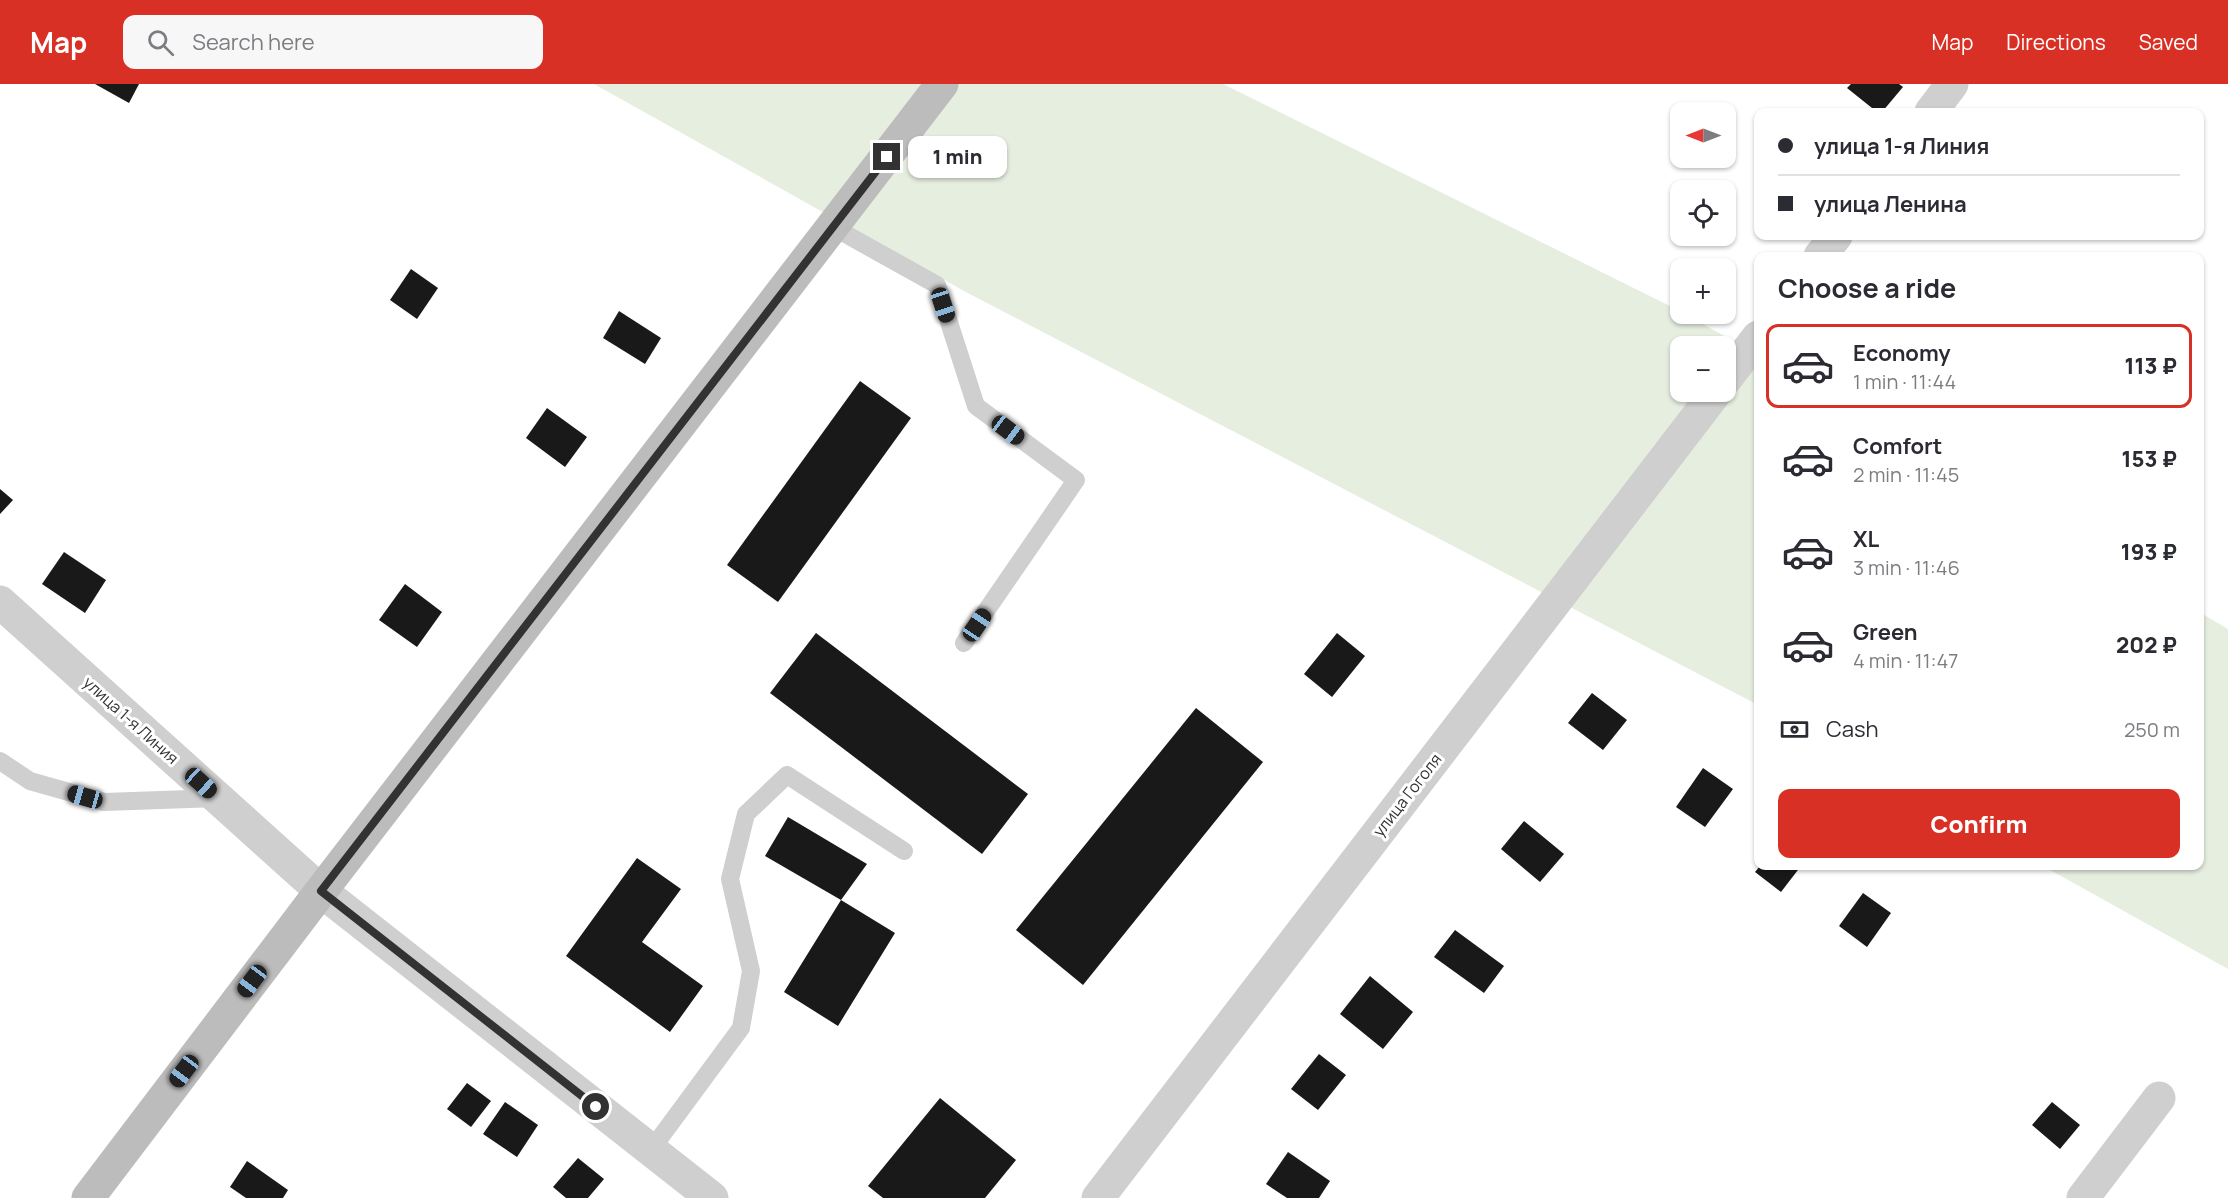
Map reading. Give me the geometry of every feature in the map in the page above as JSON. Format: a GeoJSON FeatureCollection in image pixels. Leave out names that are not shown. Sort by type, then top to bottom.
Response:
{"type":"FeatureCollection","features":[{"type":"Feature","properties":{"kind":"main road"},"geometry":{"type":"LineString","coordinates":[[88,1198],[321,891],[942,84]]}},
{"type":"Feature","properties":{"kind":"street"},"geometry":{"type":"LineString","coordinates":[[1933,108],[1952,84]]}},
{"type":"Feature","properties":{"kind":"street"},"geometry":{"type":"LineString","coordinates":[[1823,252],[1833,240]]}},
{"type":"Feature","properties":{"kind":"street"},"geometry":{"type":"LineString","coordinates":[[1736,366],[1754,342]]}},
{"type":"Feature","properties":{"kind":"street","name":"улица Гоголя"},"geometry":{"type":"LineString","coordinates":[[1098,1198],[1708,402]]}},
{"type":"Feature","properties":{"kind":"street","name":"улица 1-я Линия"},"geometry":{"type":"LineString","coordinates":[[0,602],[321,891],[712,1198]]}},
{"type":"Feature","properties":{"kind":"street"},"geometry":{"type":"LineString","coordinates":[[2083,1198],[2159,1098]]}},
{"type":"Feature","properties":{"kind":"lane"},"geometry":{"type":"LineString","coordinates":[[839,220],[937,285],[976,406],[1076,480],[964,643]]}},
{"type":"Feature","properties":{"kind":"lane"},"geometry":{"type":"LineString","coordinates":[[0,761],[30,781],[104,802],[218,798]]}},
{"type":"Feature","properties":{"kind":"lane"},"geometry":{"type":"LineString","coordinates":[[651,1150],[741,1028],[751,971],[730,879],[746,814],[788,775],[904,851]]}},
{"type":"Feature","properties":{"kind":"shaded area"},"geometry":{"type":"Polygon","coordinates":[[[594,84],[1223,84],[1670,306],[1670,324],[1703,324],[1724,336],[1670,336],[1670,402],[1736,402],[1736,343],[1754,353],[1754,703],[964,291],[594,84]]]}},
{"type":"Feature","properties":{"kind":"shaded area"},"geometry":{"type":"Polygon","coordinates":[[[2204,615],[2228,629],[2228,969],[2050,870],[2204,870],[2204,615]]]}},
{"type":"Feature","properties":{"kind":"building"},"geometry":{"type":"Polygon","coordinates":[[[95,84],[139,84],[129,103],[95,84]]]}},
{"type":"Feature","properties":{"kind":"building"},"geometry":{"type":"Polygon","coordinates":[[[1851,84],[1899,84],[1903,87],[1885,108],[1872,108],[1847,88],[1851,84]]]}},
{"type":"Feature","properties":{"kind":"building"},"geometry":{"type":"Polygon","coordinates":[[[411,269],[438,288],[417,319],[390,300],[411,269]]]}},
{"type":"Feature","properties":{"kind":"building"},"geometry":{"type":"Polygon","coordinates":[[[619,311],[661,338],[645,364],[603,338],[619,311]]]}},
{"type":"Feature","properties":{"kind":"building"},"geometry":{"type":"Polygon","coordinates":[[[860,381],[911,418],[778,602],[727,565],[860,381]]]}},
{"type":"Feature","properties":{"kind":"building"},"geometry":{"type":"Polygon","coordinates":[[[547,408],[587,437],[565,467],[526,438],[547,408]]]}},
{"type":"Feature","properties":{"kind":"building"},"geometry":{"type":"Polygon","coordinates":[[[0,489],[13,500],[0,514],[0,489]]]}},
{"type":"Feature","properties":{"kind":"building"},"geometry":{"type":"Polygon","coordinates":[[[64,552],[106,580],[85,613],[42,584],[64,552]]]}},
{"type":"Feature","properties":{"kind":"building"},"geometry":{"type":"Polygon","coordinates":[[[405,584],[442,612],[417,647],[379,620],[405,584]]]}},
{"type":"Feature","properties":{"kind":"building"},"geometry":{"type":"Polygon","coordinates":[[[816,633],[1028,794],[982,854],[770,693],[816,633]]]}},
{"type":"Feature","properties":{"kind":"building"},"geometry":{"type":"Polygon","coordinates":[[[1337,633],[1365,656],[1332,697],[1304,674],[1337,633]]]}},
{"type":"Feature","properties":{"kind":"building"},"geometry":{"type":"Polygon","coordinates":[[[1592,693],[1627,720],[1603,750],[1568,723],[1592,693]]]}},
{"type":"Feature","properties":{"kind":"building"},"geometry":{"type":"Polygon","coordinates":[[[1196,708],[1263,762],[1083,985],[1016,930],[1196,708]]]}},
{"type":"Feature","properties":{"kind":"building"},"geometry":{"type":"Polygon","coordinates":[[[1703,768],[1733,789],[1705,827],[1676,807],[1703,768]]]}},
{"type":"Feature","properties":{"kind":"building"},"geometry":{"type":"Polygon","coordinates":[[[788,817],[867,864],[841,900],[765,856],[788,817]]]}},
{"type":"Feature","properties":{"kind":"building"},"geometry":{"type":"Polygon","coordinates":[[[1524,821],[1564,854],[1540,882],[1501,849],[1524,821]]]}},
{"type":"Feature","properties":{"kind":"building"},"geometry":{"type":"Polygon","coordinates":[[[637,858],[681,889],[642,942],[703,986],[670,1032],[566,956],[637,858]]]}},
{"type":"Feature","properties":{"kind":"building"},"geometry":{"type":"Polygon","coordinates":[[[1757,870],[1798,870],[1781,892],[1755,872],[1757,870]]]}},
{"type":"Feature","properties":{"kind":"building"},"geometry":{"type":"Polygon","coordinates":[[[1863,893],[1891,913],[1867,947],[1839,926],[1863,893]]]}},
{"type":"Feature","properties":{"kind":"building"},"geometry":{"type":"Polygon","coordinates":[[[841,900],[895,933],[838,1026],[784,992],[841,900]]]}},
{"type":"Feature","properties":{"kind":"building"},"geometry":{"type":"Polygon","coordinates":[[[1455,930],[1504,966],[1484,993],[1434,957],[1455,930]]]}},
{"type":"Feature","properties":{"kind":"building"},"geometry":{"type":"Polygon","coordinates":[[[1370,976],[1413,1012],[1383,1049],[1340,1014],[1370,976]]]}},
{"type":"Feature","properties":{"kind":"building"},"geometry":{"type":"Polygon","coordinates":[[[1319,1054],[1346,1075],[1318,1110],[1291,1089],[1319,1054]]]}},
{"type":"Feature","properties":{"kind":"building"},"geometry":{"type":"Polygon","coordinates":[[[467,1083],[491,1101],[471,1127],[447,1109],[467,1083]]]}},
{"type":"Feature","properties":{"kind":"building"},"geometry":{"type":"Polygon","coordinates":[[[940,1098],[1016,1160],[985,1198],[883,1198],[868,1186],[940,1098]]]}},
{"type":"Feature","properties":{"kind":"building"},"geometry":{"type":"Polygon","coordinates":[[[505,1102],[538,1125],[517,1157],[483,1134],[505,1102]]]}},
{"type":"Feature","properties":{"kind":"building"},"geometry":{"type":"Polygon","coordinates":[[[2052,1102],[2080,1125],[2060,1149],[2032,1125],[2052,1102]]]}},
{"type":"Feature","properties":{"kind":"building"},"geometry":{"type":"Polygon","coordinates":[[[1288,1152],[1330,1181],[1319,1198],[1287,1198],[1266,1184],[1288,1152]]]}},
{"type":"Feature","properties":{"kind":"building"},"geometry":{"type":"Polygon","coordinates":[[[578,1158],[604,1179],[588,1198],[566,1198],[553,1187],[578,1158]]]}},
{"type":"Feature","properties":{"kind":"building"},"geometry":{"type":"Polygon","coordinates":[[[247,1161],[288,1190],[283,1198],[246,1198],[230,1187],[247,1161]]]}},
{"type":"Feature","properties":{"kind":"route"},"geometry":{"type":"LineString","coordinates":[[596,1107],[321,891],[887,157]]}}]}
